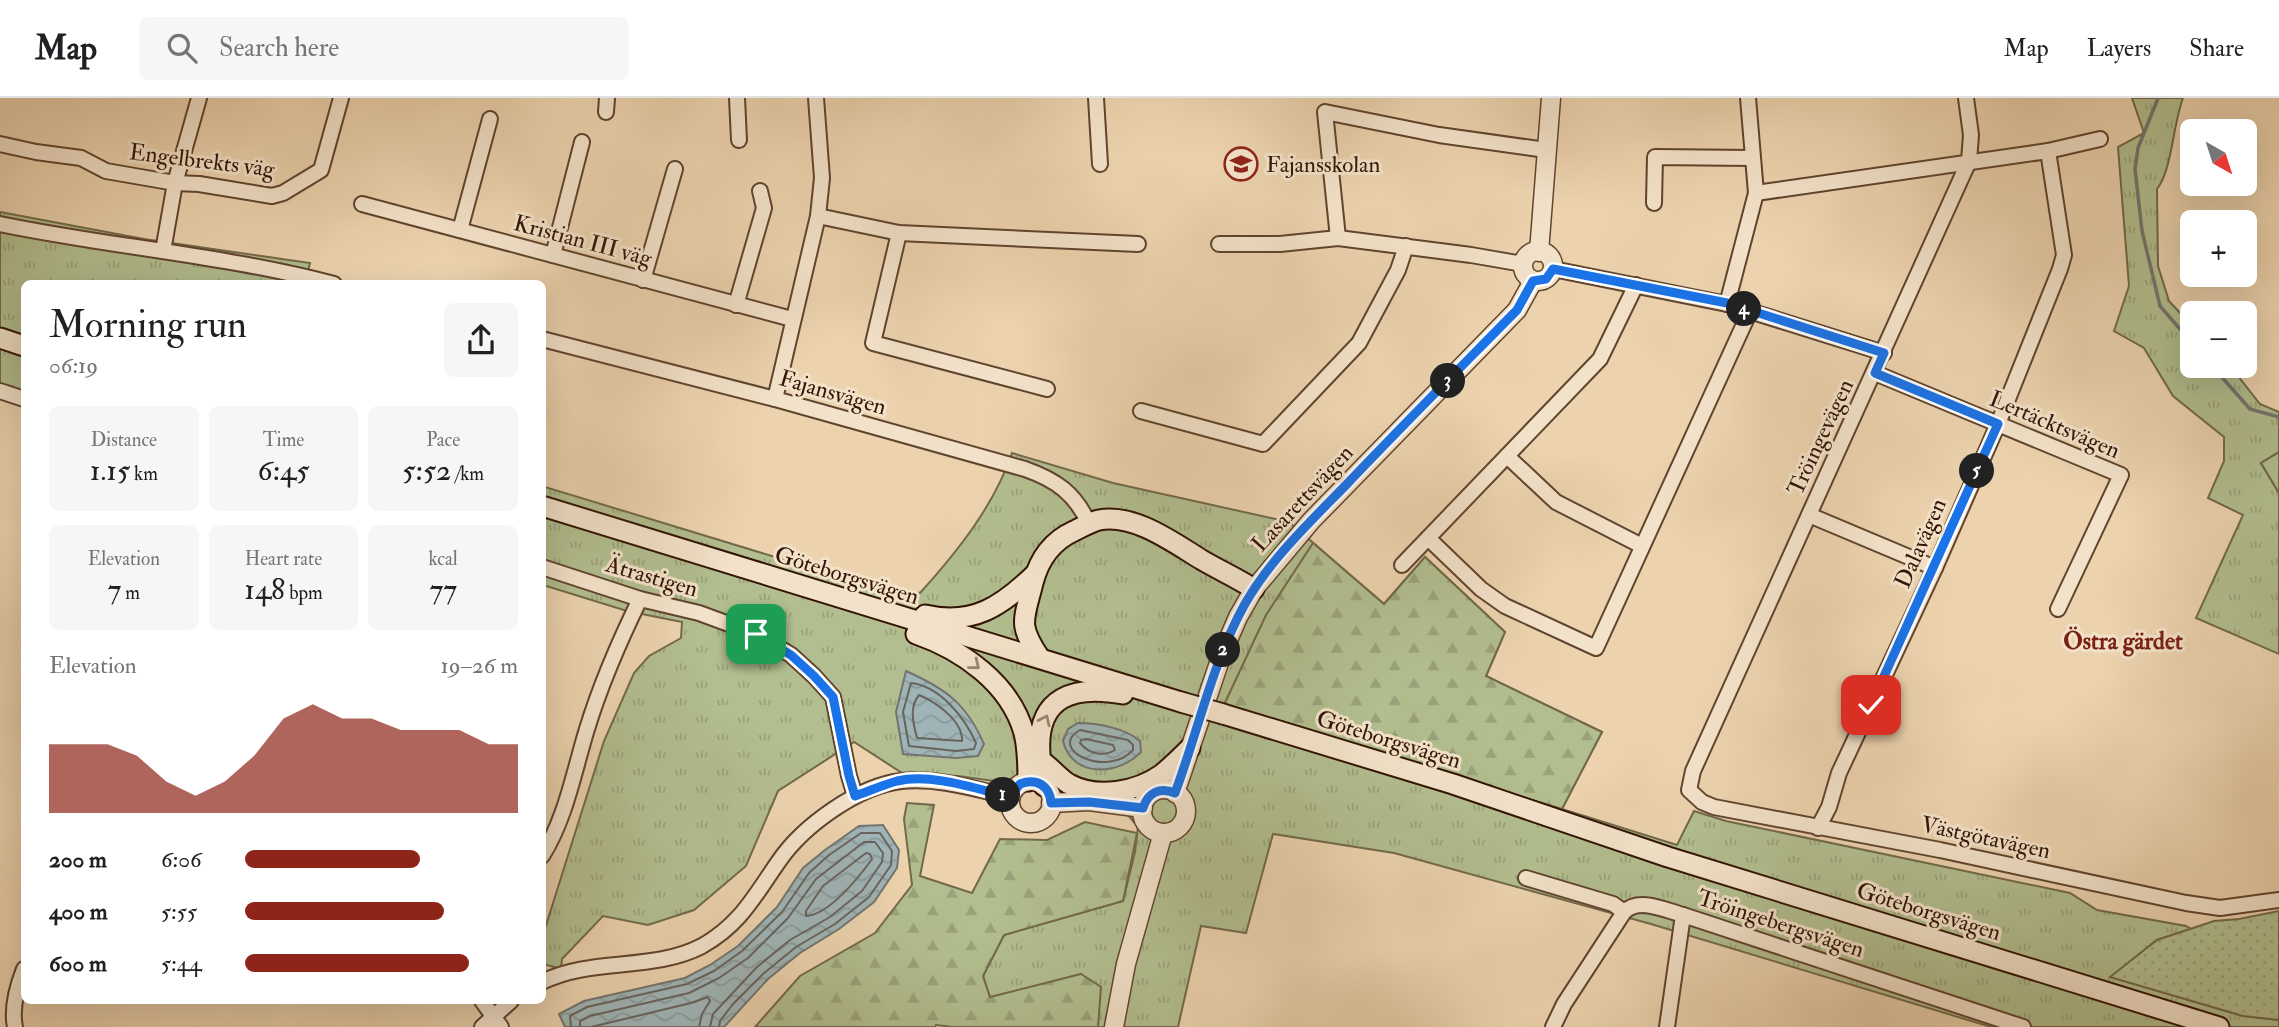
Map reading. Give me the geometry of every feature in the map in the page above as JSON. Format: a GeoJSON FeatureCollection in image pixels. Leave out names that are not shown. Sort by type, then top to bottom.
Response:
{"type":"FeatureCollection","features":[{"type":"Feature","properties":{"kind":"main road"},"geometry":{"type":"LineString","coordinates":[[0,338],[21,345]]}},
{"type":"Feature","properties":{"kind":"main road","name":"Göteborgsvägen"},"geometry":{"type":"LineString","coordinates":[[546,507],[1040,658],[1221,719],[1260,726],[1453,784],[1668,857],[2219,1027]]}},
{"type":"Feature","properties":{"kind":"main road"},"geometry":{"type":"LineString","coordinates":[[1040,658],[1023,625],[1035,573],[1056,541],[1100,519],[1143,527],[1167,537],[1204,562],[1254,589]]}},
{"type":"Feature","properties":{"kind":"main road"},"geometry":{"type":"LineString","coordinates":[[765,575],[778,570],[938,618],[965,618],[992,607],[1017,591],[1035,573]]}},
{"type":"Feature","properties":{"kind":"main road"},"geometry":{"type":"LineString","coordinates":[[828,594],[844,612],[937,641],[969,660],[988,676],[1008,699],[1021,725],[1028,756],[1041,790]]}},
{"type":"Feature","properties":{"kind":"main road"},"geometry":{"type":"LineString","coordinates":[[1041,790],[1039,734],[1042,722],[1053,706],[1074,694],[1091,690],[1180,706]]}},
{"type":"Feature","properties":{"kind":"main road"},"geometry":{"type":"LineString","coordinates":[[1040,760],[1068,783],[1084,789],[1106,792],[1125,790],[1147,783],[1165,772],[1190,748]]}},
{"type":"Feature","properties":{"kind":"street"},"geometry":{"type":"LineString","coordinates":[[163,251],[175,183],[199,98]]}},
{"type":"Feature","properties":{"kind":"street","name":"Engelbrekts väg"},"geometry":{"type":"LineString","coordinates":[[0,144],[81,158],[106,171],[272,196],[321,170],[341,98]]}},
{"type":"Feature","properties":{"kind":"street"},"geometry":{"type":"LineString","coordinates":[[737,98],[739,140]]}},
{"type":"Feature","properties":{"kind":"street"},"geometry":{"type":"LineString","coordinates":[[775,399],[817,215],[822,178],[816,98]]}},
{"type":"Feature","properties":{"kind":"street"},"geometry":{"type":"LineString","coordinates":[[1097,98],[1100,164]]}},
{"type":"Feature","properties":{"kind":"street"},"geometry":{"type":"LineString","coordinates":[[1539,252],[1551,98]]}},
{"type":"Feature","properties":{"kind":"street"},"geometry":{"type":"LineString","coordinates":[[1727,303],[1756,192],[1748,98]]}},
{"type":"Feature","properties":{"kind":"street","name":"Tröingevägen"},"geometry":{"type":"LineString","coordinates":[[1689,790],[1693,771],[1969,161],[1971,135],[1966,98]]}},
{"type":"Feature","properties":{"kind":"street"},"geometry":{"type":"LineString","coordinates":[[1338,238],[1325,112],[1450,136],[1546,149]]}},
{"type":"Feature","properties":{"kind":"street"},"geometry":{"type":"LineString","coordinates":[[460,230],[490,119]]}},
{"type":"Feature","properties":{"kind":"street"},"geometry":{"type":"LineString","coordinates":[[1756,192],[2048,150],[2100,139]]}},
{"type":"Feature","properties":{"kind":"street"},"geometry":{"type":"LineString","coordinates":[[553,255],[582,142]]}},
{"type":"Feature","properties":{"kind":"street","name":"Dalavägen"},"geometry":{"type":"LineString","coordinates":[[1818,828],[1839,773],[1935,568],[1998,424],[2064,255],[2048,150]]}},
{"type":"Feature","properties":{"kind":"street"},"geometry":{"type":"LineString","coordinates":[[1654,203],[1655,157],[1752,158]]}},
{"type":"Feature","properties":{"kind":"street"},"geometry":{"type":"LineString","coordinates":[[643,280],[675,170]]}},
{"type":"Feature","properties":{"kind":"street"},"geometry":{"type":"LineString","coordinates":[[736,305],[764,208],[760,191]]}},
{"type":"Feature","properties":{"kind":"street","name":"Kristian III väg"},"geometry":{"type":"LineString","coordinates":[[362,204],[792,319]]}},
{"type":"Feature","properties":{"kind":"street"},"geometry":{"type":"LineString","coordinates":[[817,215],[899,233],[1138,244]]}},
{"type":"Feature","properties":{"kind":"street"},"geometry":{"type":"LineString","coordinates":[[0,224],[240,262],[317,280]]}},
{"type":"Feature","properties":{"kind":"street"},"geometry":{"type":"LineString","coordinates":[[899,233],[873,343],[1047,389]]}},
{"type":"Feature","properties":{"kind":"street"},"geometry":{"type":"LineString","coordinates":[[1219,244],[1284,244],[1338,238],[1523,264]]}},
{"type":"Feature","properties":{"kind":"street"},"geometry":{"type":"LineString","coordinates":[[1141,411],[1263,444],[1359,343],[1398,270],[1406,246]]}},
{"type":"Feature","properties":{"kind":"street"},"geometry":{"type":"LineString","coordinates":[[1533,281],[1525,274],[1523,264],[1531,254],[1539,252],[1551,259],[1553,269],[1727,303],[1884,353]]}},
{"type":"Feature","properties":{"kind":"street","name":"Lasarettsvägen"},"geometry":{"type":"LineString","coordinates":[[1175,793],[1222,654],[1254,589],[1311,521],[1517,310],[1533,281],[1546,279],[1553,269]]}},
{"type":"Feature","properties":{"kind":"street"},"geometry":{"type":"LineString","coordinates":[[1402,565],[1600,359],[1636,285]]}},
{"type":"Feature","properties":{"kind":"street"},"geometry":{"type":"LineString","coordinates":[[1428,538],[1481,589],[1504,606],[1596,648],[1750,311]]}},
{"type":"Feature","properties":{"kind":"street","name":"Fajansvägen"},"geometry":{"type":"LineString","coordinates":[[546,340],[775,399],[1041,475],[1067,490],[1076,500],[1089,524]]}},
{"type":"Feature","properties":{"kind":"street","name":"Lertäcktsvägen"},"geometry":{"type":"LineString","coordinates":[[1875,373],[2121,475],[2058,609]]}},
{"type":"Feature","properties":{"kind":"street"},"geometry":{"type":"LineString","coordinates":[[0,391],[21,398]]}},
{"type":"Feature","properties":{"kind":"street"},"geometry":{"type":"LineString","coordinates":[[1507,456],[1556,502],[1642,546]]}},
{"type":"Feature","properties":{"kind":"street"},"geometry":{"type":"LineString","coordinates":[[1809,515],[1935,568]]}},
{"type":"Feature","properties":{"kind":"street","name":"Ätrastigen"},"geometry":{"type":"LineString","coordinates":[[546,568],[640,599],[699,613],[756,634],[791,655],[833,697],[855,796]]}},
{"type":"Feature","properties":{"kind":"street"},"geometry":{"type":"LineString","coordinates":[[546,848],[557,827],[608,666],[640,599]]}},
{"type":"Feature","properties":{"kind":"street"},"geometry":{"type":"LineString","coordinates":[[546,980],[596,967],[681,955],[702,946],[743,913],[762,889],[780,859],[803,834],[818,820],[855,796],[898,781],[917,780],[1010,797]]}},
{"type":"Feature","properties":{"kind":"street"},"geometry":{"type":"LineString","coordinates":[[1041,790],[1050,810],[1044,819],[1026,823],[1013,813],[1010,797],[1016,787],[1041,790],[1089,802],[1143,808]]}},
{"type":"Feature","properties":{"kind":"street"},"geometry":{"type":"LineString","coordinates":[[1166,790],[1175,793],[1185,803],[1185,820],[1176,830],[1163,833],[1152,830],[1146,824],[1143,808],[1147,799],[1154,793],[1166,790]]}},
{"type":"Feature","properties":{"kind":"street","name":"Västgötavägen"},"geometry":{"type":"LineString","coordinates":[[1689,790],[1694,796],[1714,807],[1940,850],[2186,903],[2220,908],[2279,900]]}},
{"type":"Feature","properties":{"kind":"street"},"geometry":{"type":"LineString","coordinates":[[1114,1027],[1126,964],[1163,833]]}},
{"type":"Feature","properties":{"kind":"street"},"geometry":{"type":"LineString","coordinates":[[1527,878],[1614,904],[1624,912],[1570,994],[1553,1027]]}},
{"type":"Feature","properties":{"kind":"street","name":"Tröingebergsvägen"},"geometry":{"type":"LineString","coordinates":[[1624,912],[1641,904],[1683,915],[2023,1027]]}},
{"type":"Feature","properties":{"kind":"street"},"geometry":{"type":"LineString","coordinates":[[1667,1027],[1683,915]]}},
{"type":"Feature","properties":{"kind":"street"},"geometry":{"type":"LineString","coordinates":[[15,1027],[13,1016],[21,977]]}},
{"type":"Feature","properties":{"kind":"street"},"geometry":{"type":"LineString","coordinates":[[484,1004],[497,1021]]}},
{"type":"Feature","properties":{"kind":"street"},"geometry":{"type":"LineString","coordinates":[[482,1027],[497,1021],[509,1004]]}},
{"type":"Feature","properties":{"kind":"green space"},"geometry":{"type":"Polygon","coordinates":[[[2132,98],[2183,98],[2166,170],[2157,189],[2158,266],[2169,301],[2180,313],[2180,378],[2239,378],[2260,404],[2279,412],[2279,452],[2261,463],[2279,493],[2279,654],[2196,618],[2243,515],[2208,498],[2224,461],[2224,437],[2173,396],[2144,348],[2114,331],[2129,286],[2118,147],[2144,133],[2132,98]]]}},
{"type":"Feature","properties":{"kind":"green space"},"geometry":{"type":"Polygon","coordinates":[[[0,212],[144,239],[310,263],[306,280],[21,280],[21,402],[0,395],[0,212]]]}},
{"type":"Feature","properties":{"kind":"green space"},"geometry":{"type":"Polygon","coordinates":[[[2279,452],[2279,493],[2261,463],[2279,452]]]}},
{"type":"Feature","properties":{"kind":"green space"},"geometry":{"type":"Polygon","coordinates":[[[1012,453],[1113,483],[1289,522],[1384,604],[1425,557],[1505,632],[1486,676],[1602,732],[1562,809],[1677,845],[1694,811],[1726,821],[2070,893],[2097,910],[2186,926],[2191,929],[2157,940],[2111,977],[2243,1016],[2279,1020],[2279,1027],[1991,1027],[1651,924],[1394,853],[1273,834],[1246,933],[1201,926],[1178,1027],[1098,1027],[1081,974],[990,998],[983,976],[1004,935],[1123,901],[1138,827],[1128,815],[1058,789],[1030,773],[1001,782],[902,773],[854,742],[778,791],[746,866],[694,910],[648,925],[603,916],[562,959],[561,969],[546,965],[546,925],[604,741],[634,673],[649,656],[681,638],[682,622],[627,611],[546,586],[546,487],[857,582],[920,593],[973,528],[1004,473],[1012,453]]]}},
{"type":"Feature","properties":{"kind":"green space"},"geometry":{"type":"Polygon","coordinates":[[[1313,543],[1384,604],[1425,557],[1505,632],[1486,676],[1602,732],[1562,809],[1223,707],[1266,615],[1313,543]]]}},
{"type":"Feature","properties":{"kind":"green space"},"geometry":{"type":"Polygon","coordinates":[[[907,803],[934,805],[920,876],[972,893],[1000,839],[1047,840],[1085,822],[1137,833],[1123,901],[1004,935],[983,976],[990,997],[1081,974],[1101,987],[1098,1027],[755,1027],[800,976],[875,933],[912,885],[904,819],[907,803]]]}},
{"type":"Feature","properties":{"kind":"green space"},"geometry":{"type":"Polygon","coordinates":[[[2279,911],[2279,1020],[2243,1016],[2110,977],[2157,940],[2214,921],[2279,911]]]}},
{"type":"Feature","properties":{"kind":"water"},"geometry":{"type":"Polygon","coordinates":[[[906,671],[944,691],[962,708],[984,744],[978,756],[956,758],[903,754],[896,712],[906,671]]]}},
{"type":"Feature","properties":{"kind":"water"},"geometry":{"type":"Polygon","coordinates":[[[1078,723],[1102,725],[1134,736],[1140,741],[1141,752],[1120,766],[1109,769],[1086,767],[1076,762],[1068,753],[1063,741],[1068,729],[1078,723]]]}},
{"type":"Feature","properties":{"kind":"water"},"geometry":{"type":"Polygon","coordinates":[[[883,825],[899,850],[897,868],[874,902],[839,929],[800,953],[768,979],[724,1027],[565,1027],[559,1014],[584,1001],[685,978],[710,965],[738,946],[777,907],[803,868],[825,850],[859,826],[883,825]]]}},
{"type":"Feature","properties":{"kind":"waterway"},"geometry":{"type":"LineString","coordinates":[[2158,98],[2138,148],[2135,169],[2142,231],[2160,306],[2180,329]]}},
{"type":"Feature","properties":{"kind":"waterway"},"geometry":{"type":"LineString","coordinates":[[2223,378],[2250,409],[2279,417]]}},
{"type":"Feature","properties":{"kind":"place","name":"Fajansskolan"},"geometry":{"type":"Point","coordinates":[1241,164]}},
{"type":"Feature","properties":{"kind":"district","name":"Östra gärdet"},"geometry":{"type":"Point","coordinates":[2123,641]}},
{"type":"Feature","properties":{"kind":"route"},"geometry":{"type":"LineString","coordinates":[[756,634],[791,655],[833,697],[855,796],[898,781],[917,780],[1010,797],[1020,784],[1034,782],[1044,786],[1051,797],[1051,803],[1089,802],[1143,808],[1147,799],[1159,790],[1175,793],[1222,654],[1238,617],[1272,565],[1369,460],[1517,310],[1533,281],[1546,279],[1553,269],[1727,303],[1884,353],[1875,373],[1998,424],[1871,705]]}}]}
